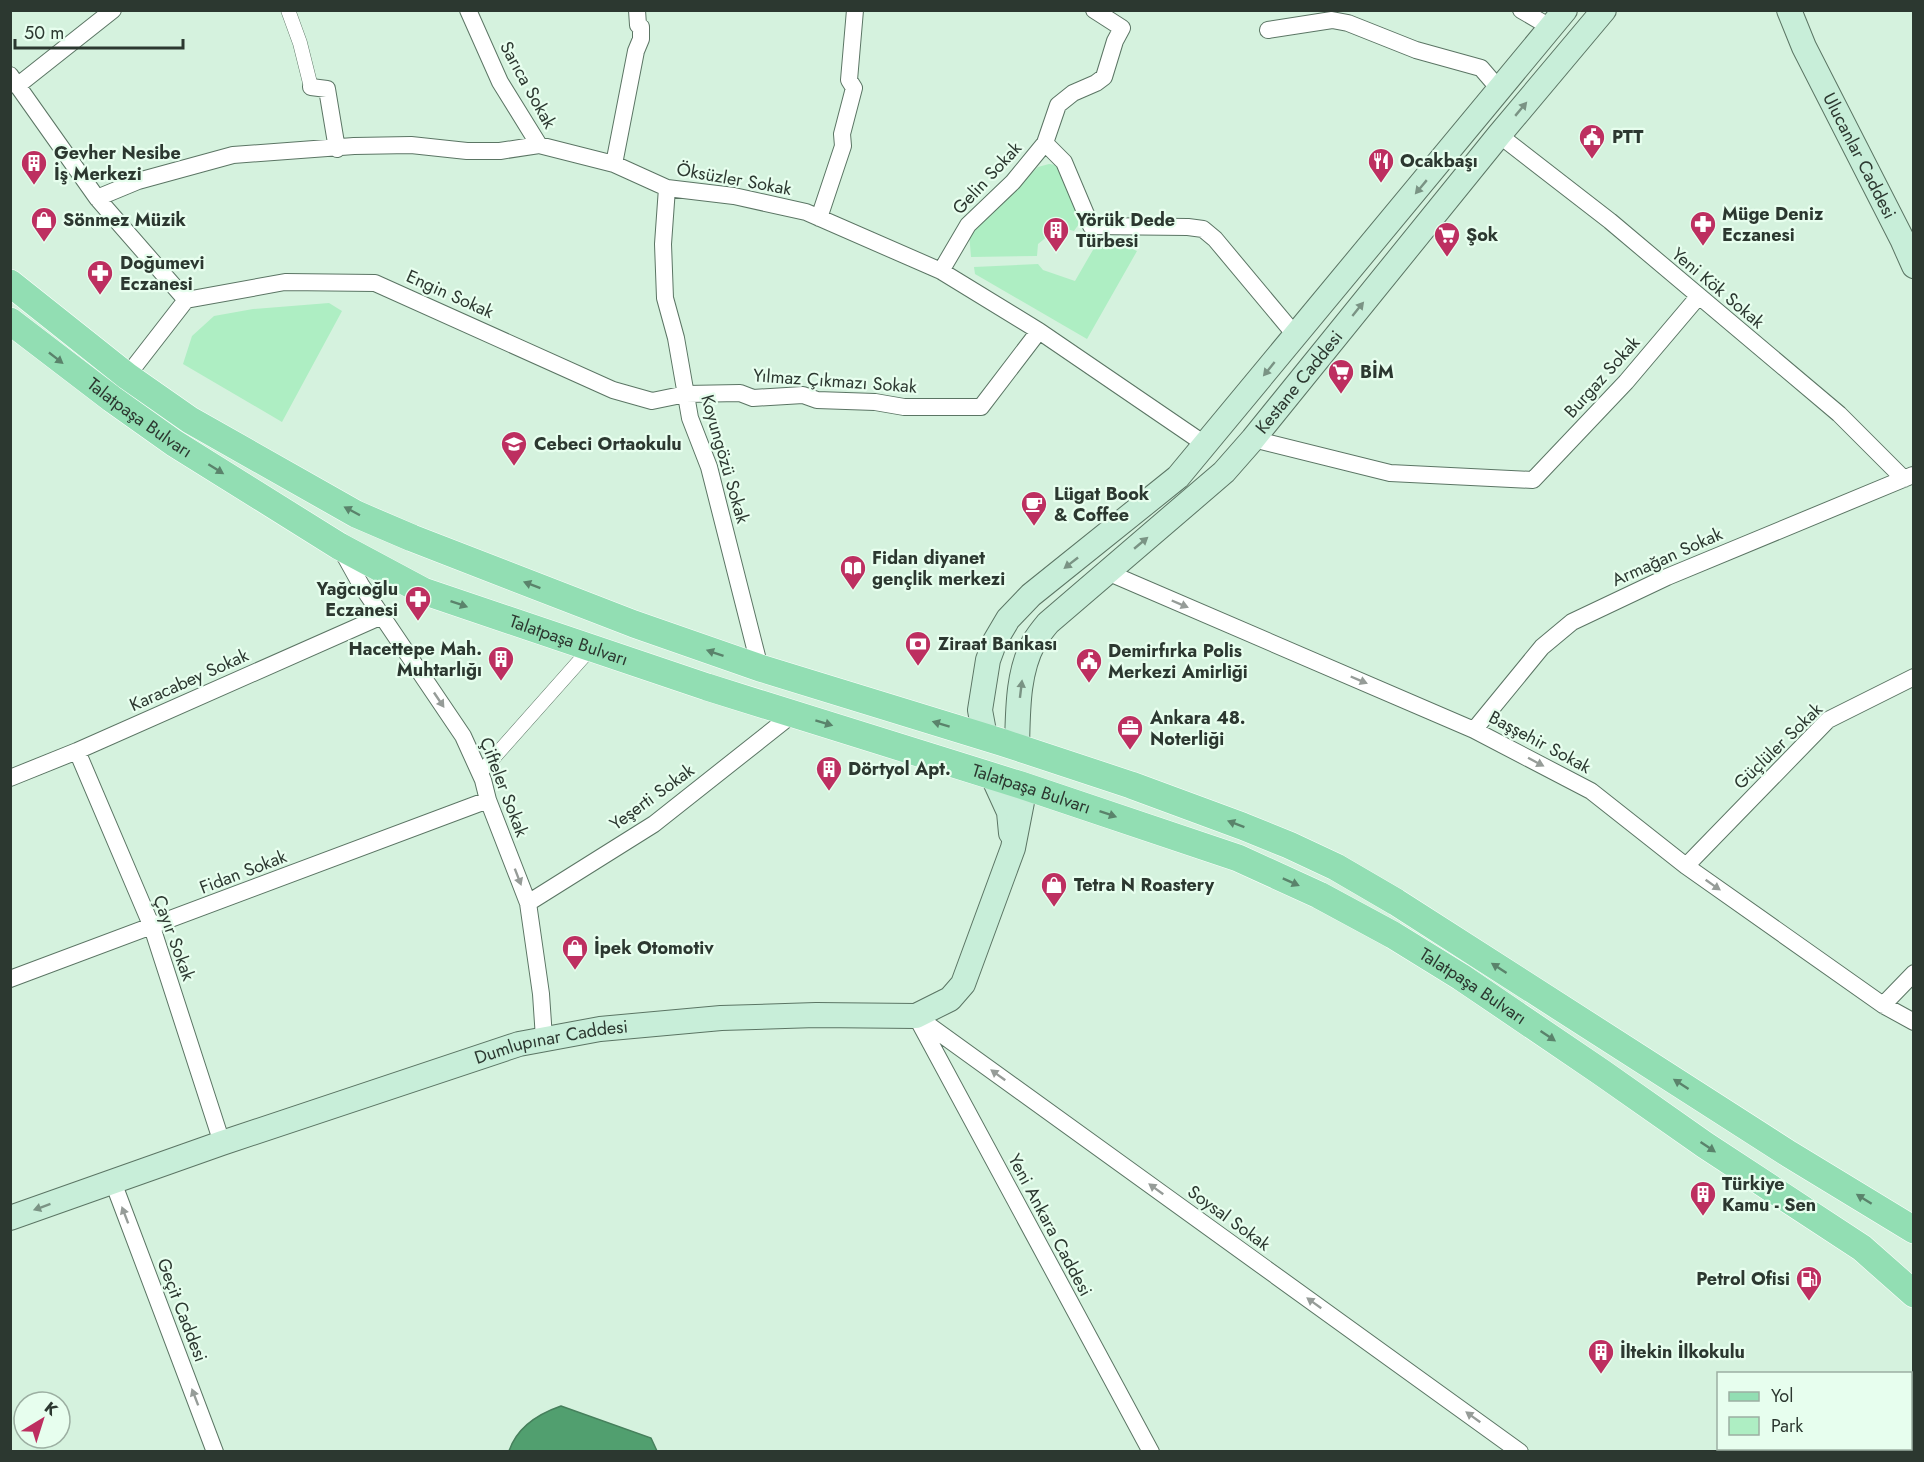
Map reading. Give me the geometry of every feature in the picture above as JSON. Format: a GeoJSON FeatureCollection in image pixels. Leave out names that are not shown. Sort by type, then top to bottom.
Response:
{"type":"FeatureCollection","features":[{"type":"Feature","properties":{"kind":"main road","name":"Kestane Caddesi"},"geometry":{"type":"LineString","coordinates":[[1017,747],[1021,685],[1025,664],[1034,642],[1048,623],[1224,472],[1604,10]]}},
{"type":"Feature","properties":{"kind":"main road","name":"Ulucanlar Caddesi"},"geometry":{"type":"LineString","coordinates":[[1772,10],[1804,47]]}},
{"type":"Feature","properties":{"kind":"main road","name":"Ulucanlar Caddesi"},"geometry":{"type":"LineString","coordinates":[[1789,10],[1804,47],[1908,233],[1914,266]]}},
{"type":"Feature","properties":{"kind":"main road","name":"Kestane Caddesi"},"geometry":{"type":"LineString","coordinates":[[985,737],[980,710],[988,660],[995,641],[1008,619],[1031,595],[1178,477],[1558,19]]}},
{"type":"Feature","properties":{"kind":"main road","name":"Talatpaşa Bulvarı"},"geometry":{"type":"LineString","coordinates":[[10,283],[127,376],[190,420],[356,514],[634,624],[760,668],[1017,747],[1131,785],[1242,826],[1336,867],[1396,902],[1789,1154],[1914,1230]]}},
{"type":"Feature","properties":{"kind":"main road","name":"Talatpaşa Bulvarı"},"geometry":{"type":"LineString","coordinates":[[10,321],[76,373],[156,430],[339,546],[423,591],[591,648],[1021,785],[1238,858],[1319,895],[1461,977],[1705,1145],[1862,1248],[1914,1294]]}},
{"type":"Feature","properties":{"kind":"main road"},"geometry":{"type":"LineString","coordinates":[[985,737],[993,777]]}},
{"type":"Feature","properties":{"kind":"main road"},"geometry":{"type":"LineString","coordinates":[[1017,747],[1021,785]]}},
{"type":"Feature","properties":{"kind":"main road","name":"Dumlupınar Caddesi"},"geometry":{"type":"LineString","coordinates":[[993,777],[1009,812],[1013,848]]}},
{"type":"Feature","properties":{"kind":"main road","name":"Dumlupınar Caddesi"},"geometry":{"type":"LineString","coordinates":[[10,1218],[222,1143],[508,1047],[544,1038],[600,1029],[721,1018],[816,1015],[916,1016],[950,999],[963,984],[1013,848],[1022,802],[1021,785]]}},
{"type":"Feature","properties":{"kind":"street"},"geometry":{"type":"LineString","coordinates":[[112,10],[14,80],[97,198],[186,300],[127,376]]}},
{"type":"Feature","properties":{"kind":"street"},"geometry":{"type":"LineString","coordinates":[[288,10],[300,43],[311,87],[327,89],[337,148]]}},
{"type":"Feature","properties":{"kind":"street","name":"Sarıca Sokak"},"geometry":{"type":"LineString","coordinates":[[468,10],[500,82],[539,146]]}},
{"type":"Feature","properties":{"kind":"street"},"geometry":{"type":"LineString","coordinates":[[614,164],[636,51],[641,39],[637,10]]}},
{"type":"Feature","properties":{"kind":"street"},"geometry":{"type":"LineString","coordinates":[[819,218],[843,146],[842,134],[854,88],[849,80],[855,10]]}},
{"type":"Feature","properties":{"kind":"street","name":"Gelin Sokak"},"geometry":{"type":"LineString","coordinates":[[941,271],[968,225],[1012,182],[1045,143],[1059,105],[1073,93],[1096,84],[1104,77],[1122,28],[1094,10]]}},
{"type":"Feature","properties":{"kind":"street"},"geometry":{"type":"LineString","coordinates":[[1521,10],[1558,19]]}},
{"type":"Feature","properties":{"kind":"street"},"geometry":{"type":"LineString","coordinates":[[1268,30],[1332,20],[1348,23],[1416,50],[1481,68],[1500,90]]}},
{"type":"Feature","properties":{"kind":"street","name":"Yeni Kök Sokak"},"geometry":{"type":"LineString","coordinates":[[1499,135],[1610,221],[1839,414],[1909,477]]}},
{"type":"Feature","properties":{"kind":"street"},"geometry":{"type":"LineString","coordinates":[[1045,143],[1064,162],[1091,226],[1165,226],[1203,229],[1215,238],[1296,336]]}},
{"type":"Feature","properties":{"kind":"street","name":"Öksüzler Sokak"},"geometry":{"type":"LineString","coordinates":[[97,198],[138,181],[233,155],[354,146],[411,145],[467,151],[500,151],[539,146],[614,164],[667,188],[734,196],[806,212],[941,271],[1039,331],[1206,445]]}},
{"type":"Feature","properties":{"kind":"street","name":"Koyungözü Sokak"},"geometry":{"type":"LineString","coordinates":[[667,188],[663,244],[665,298],[676,338],[690,418],[710,467],[760,668]]}},
{"type":"Feature","properties":{"kind":"street","name":"Engin Sokak"},"geometry":{"type":"LineString","coordinates":[[186,300],[285,282],[375,283],[613,390],[652,401],[686,394]]}},
{"type":"Feature","properties":{"kind":"street","name":"Burgaz Sokak"},"geometry":{"type":"LineString","coordinates":[[1253,439],[1390,473],[1533,480],[1626,382],[1698,297]]}},
{"type":"Feature","properties":{"kind":"street","name":"Yılmaz Çıkmazı Sokak"},"geometry":{"type":"LineString","coordinates":[[686,394],[740,393],[753,398],[803,395],[817,400],[875,402],[904,407],[981,407],[1039,331]]}},
{"type":"Feature","properties":{"kind":"street","name":"Armağan Sokak"},"geometry":{"type":"LineString","coordinates":[[1474,730],[1542,647],[1572,622],[1667,576],[1909,477]]}},
{"type":"Feature","properties":{"kind":"street","name":"Çifteler Sokak"},"geometry":{"type":"LineString","coordinates":[[339,546],[361,585],[463,736],[480,773],[488,800],[528,903],[541,994],[544,1038]]}},
{"type":"Feature","properties":{"kind":"street","name":"Başşehir Sokak"},"geometry":{"type":"LineString","coordinates":[[1107,572],[1474,730],[1591,791],[1686,866],[1883,1005],[1914,1022]]}},
{"type":"Feature","properties":{"kind":"street","name":"Karacabey Sokak"},"geometry":{"type":"LineString","coordinates":[[10,778],[77,751],[382,616]]}},
{"type":"Feature","properties":{"kind":"street"},"geometry":{"type":"LineString","coordinates":[[480,773],[591,648]]}},
{"type":"Feature","properties":{"kind":"street","name":"Güçlüler Sokak"},"geometry":{"type":"LineString","coordinates":[[1686,866],[1828,720],[1914,676]]}},
{"type":"Feature","properties":{"kind":"street","name":"Yeşerti Sokak"},"geometry":{"type":"LineString","coordinates":[[528,903],[654,824],[793,714]]}},
{"type":"Feature","properties":{"kind":"street","name":"Çayır Sokak"},"geometry":{"type":"LineString","coordinates":[[77,751],[152,927],[222,1143]]}},
{"type":"Feature","properties":{"kind":"street","name":"Fidan Sokak"},"geometry":{"type":"LineString","coordinates":[[10,979],[488,800]]}},
{"type":"Feature","properties":{"kind":"street"},"geometry":{"type":"LineString","coordinates":[[1883,1005],[1914,973]]}},
{"type":"Feature","properties":{"kind":"street","name":"Yeni Ankara Caddesi"},"geometry":{"type":"LineString","coordinates":[[916,1016],[1151,1452]]}},
{"type":"Feature","properties":{"kind":"street","name":"Soysal Sokak"},"geometry":{"type":"LineString","coordinates":[[916,1016],[1520,1452]]}},
{"type":"Feature","properties":{"kind":"street","name":"Geçit Caddesi"},"geometry":{"type":"LineString","coordinates":[[113,1182],[216,1452]]}},
{"type":"Feature","properties":{"kind":"green space"},"geometry":{"type":"Polygon","coordinates":[[[1056,165],[1081,221],[1074,231],[1059,227],[1038,244],[1037,256],[971,257],[969,232],[1038,167],[1056,165]]]}},
{"type":"Feature","properties":{"kind":"green space"},"geometry":{"type":"Polygon","coordinates":[[[1101,236],[1137,251],[1087,339],[975,274],[974,267],[1038,264],[1043,270],[1075,281],[1101,236]]]}},
{"type":"Feature","properties":{"kind":"green space"},"geometry":{"type":"Polygon","coordinates":[[[329,303],[342,311],[282,422],[183,364],[192,336],[214,316],[253,309],[329,303]]]}},
{"type":"Feature","properties":{"kind":"shaded area"},"geometry":{"type":"Polygon","coordinates":[[[561,1406],[651,1438],[657,1451],[509,1451],[517,1435],[529,1422],[561,1406]]]}},
{"type":"Feature","properties":{"kind":"place","name":"PTT"},"geometry":{"type":"Point","coordinates":[1592,160]}},
{"type":"Feature","properties":{"kind":"place","name":"Ocakbaşı"},"geometry":{"type":"Point","coordinates":[1381,184]}},
{"type":"Feature","properties":{"kind":"place","name":"Gevher Nesibe İş Merkezi"},"geometry":{"type":"Point","coordinates":[34,186]}},
{"type":"Feature","properties":{"kind":"place","name":"Sönmez Müzik"},"geometry":{"type":"Point","coordinates":[44,243]}},
{"type":"Feature","properties":{"kind":"place","name":"Müge Deniz Eczanesi"},"geometry":{"type":"Point","coordinates":[1703,247]}},
{"type":"Feature","properties":{"kind":"place","name":"Yörük Dede Türbesi"},"geometry":{"type":"Point","coordinates":[1056,253]}},
{"type":"Feature","properties":{"kind":"place","name":"Şok"},"geometry":{"type":"Point","coordinates":[1447,258]}},
{"type":"Feature","properties":{"kind":"place","name":"Doğumevi Eczanesi"},"geometry":{"type":"Point","coordinates":[100,296]}},
{"type":"Feature","properties":{"kind":"place","name":"BİM"},"geometry":{"type":"Point","coordinates":[1341,395]}},
{"type":"Feature","properties":{"kind":"place","name":"Cebeci Ortaokulu"},"geometry":{"type":"Point","coordinates":[514,467]}},
{"type":"Feature","properties":{"kind":"place","name":"Lügat Book & Coffee"},"geometry":{"type":"Point","coordinates":[1034,527]}},
{"type":"Feature","properties":{"kind":"place","name":"Fidan diyanet gençlik merkezi"},"geometry":{"type":"Point","coordinates":[853,591]}},
{"type":"Feature","properties":{"kind":"place","name":"Yağcıoğlu Eczanesi"},"geometry":{"type":"Point","coordinates":[418,622]}},
{"type":"Feature","properties":{"kind":"place","name":"Ziraat Bankası"},"geometry":{"type":"Point","coordinates":[918,667]}},
{"type":"Feature","properties":{"kind":"place","name":"Hacettepe Mah. Muhtarlığı"},"geometry":{"type":"Point","coordinates":[501,682]}},
{"type":"Feature","properties":{"kind":"place","name":"Demirfırka Polis Merkezi Amirliği"},"geometry":{"type":"Point","coordinates":[1089,684]}},
{"type":"Feature","properties":{"kind":"place","name":"Ankara 48. Noterliği"},"geometry":{"type":"Point","coordinates":[1130,751]}},
{"type":"Feature","properties":{"kind":"place","name":"Dörtyol Apt."},"geometry":{"type":"Point","coordinates":[829,792]}},
{"type":"Feature","properties":{"kind":"place","name":"Tetra N Roastery"},"geometry":{"type":"Point","coordinates":[1054,908]}},
{"type":"Feature","properties":{"kind":"place","name":"İpek Otomotiv"},"geometry":{"type":"Point","coordinates":[575,971]}},
{"type":"Feature","properties":{"kind":"place","name":"Türkiye Kamu - Sen"},"geometry":{"type":"Point","coordinates":[1703,1217]}},
{"type":"Feature","properties":{"kind":"place","name":"Petrol Ofisi"},"geometry":{"type":"Point","coordinates":[1809,1302]}},
{"type":"Feature","properties":{"kind":"place","name":"İltekin İlkokulu"},"geometry":{"type":"Point","coordinates":[1601,1375]}}]}
